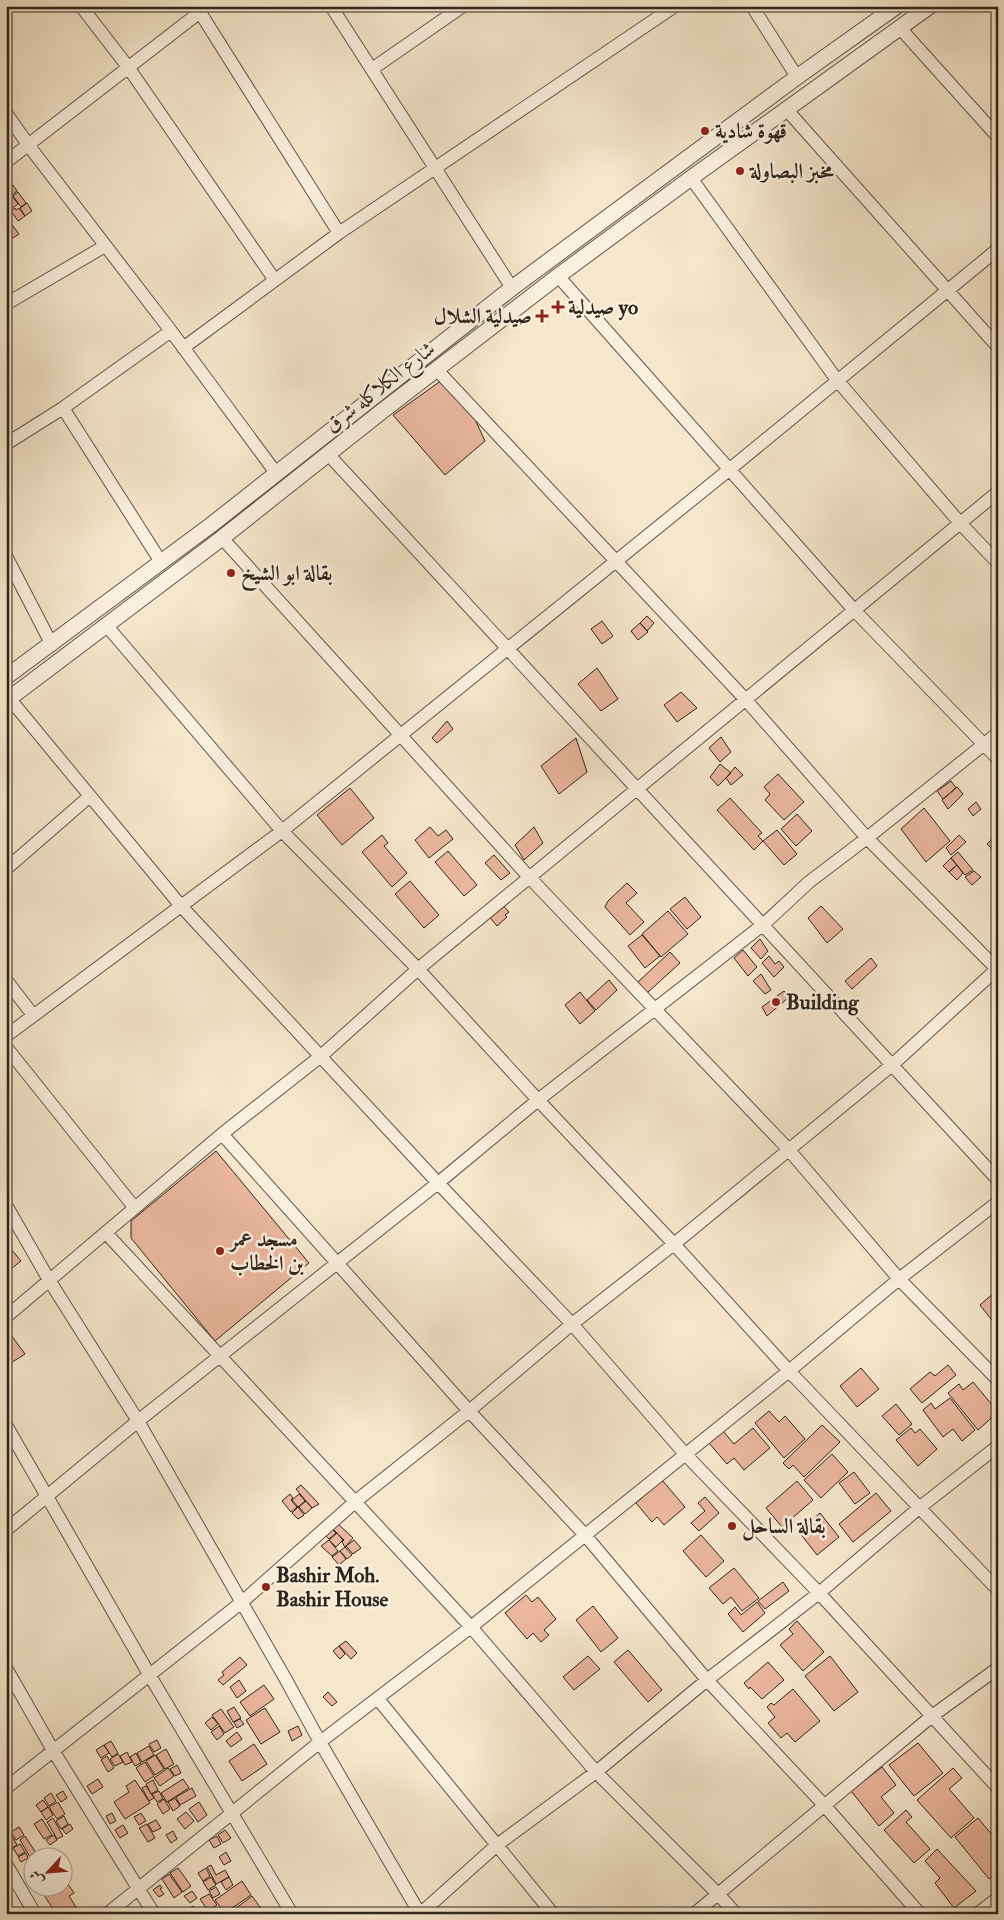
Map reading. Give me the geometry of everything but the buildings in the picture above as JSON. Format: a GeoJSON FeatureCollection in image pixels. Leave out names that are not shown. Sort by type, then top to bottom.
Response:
{"type":"FeatureCollection","features":[{"type":"Feature","properties":{"kind":"street"},"geometry":{"type":"LineString","coordinates":[[82,6],[128,68],[274,279]]}},
{"type":"Feature","properties":{"kind":"street"},"geometry":{"type":"LineString","coordinates":[[331,6],[512,288]]}},
{"type":"Feature","properties":{"kind":"street"},"geometry":{"type":"LineString","coordinates":[[372,69],[463,6]]}},
{"type":"Feature","properties":{"kind":"street"},"geometry":{"type":"LineString","coordinates":[[184,348],[274,279],[339,233],[675,6]]}},
{"type":"Feature","properties":{"kind":"street"},"geometry":{"type":"LineString","coordinates":[[752,6],[797,77]]}},
{"type":"Feature","properties":{"kind":"street","name":"شارع الكلاكله شرق"},"geometry":{"type":"LineString","coordinates":[[8,700],[222,538],[558,276],[930,6]]}},
{"type":"Feature","properties":{"kind":"street","name":"شارع الكلاكله شرق"},"geometry":{"type":"LineString","coordinates":[[6,677],[52,645],[161,562],[512,288],[894,7]]}},
{"type":"Feature","properties":{"kind":"street"},"geometry":{"type":"LineString","coordinates":[[6,162],[128,68],[198,9],[339,233]]}},
{"type":"Feature","properties":{"kind":"street"},"geometry":{"type":"LineString","coordinates":[[900,28],[998,137]]}},
{"type":"Feature","properties":{"kind":"street"},"geometry":{"type":"LineString","coordinates":[[786,109],[998,347]]}},
{"type":"Feature","properties":{"kind":"street"},"geometry":{"type":"LineString","coordinates":[[6,113],[276,473]]}},
{"type":"Feature","properties":{"kind":"street"},"geometry":{"type":"LineString","coordinates":[[691,178],[837,380],[960,523],[998,563]]}},
{"type":"Feature","properties":{"kind":"street"},"geometry":{"type":"LineString","coordinates":[[6,304],[105,246]]}},
{"type":"Feature","properties":{"kind":"street"},"geometry":{"type":"LineString","coordinates":[[6,1036],[282,831],[730,469],[998,249]]}},
{"type":"Feature","properties":{"kind":"street"},"geometry":{"type":"LineString","coordinates":[[558,276],[854,610],[998,759]]}},
{"type":"Feature","properties":{"kind":"street"},"geometry":{"type":"LineString","coordinates":[[6,444],[63,408],[171,331]]}},
{"type":"Feature","properties":{"kind":"street"},"geometry":{"type":"LineString","coordinates":[[6,1788],[242,1602],[356,1501],[892,1066],[997,969],[867,838],[746,700],[437,370]]}},
{"type":"Feature","properties":{"kind":"street"},"geometry":{"type":"LineString","coordinates":[[63,408],[161,562]]}},
{"type":"Feature","properties":{"kind":"street"},"geometry":{"type":"LineString","coordinates":[[328,454],[764,924],[998,1180]]}},
{"type":"Feature","properties":{"kind":"street"},"geometry":{"type":"LineString","coordinates":[[6,1317],[222,1134],[321,1056],[418,969],[998,492]]}},
{"type":"Feature","properties":{"kind":"street"},"geometry":{"type":"LineString","coordinates":[[222,538],[529,877],[789,1150],[899,1279],[998,1380]]}},
{"type":"Feature","properties":{"kind":"street"},"geometry":{"type":"LineString","coordinates":[[6,556],[52,645]]}},
{"type":"Feature","properties":{"kind":"street"},"geometry":{"type":"LineString","coordinates":[[106,625],[282,831],[418,969],[674,1244],[789,1371],[998,1590]]}},
{"type":"Feature","properties":{"kind":"street"},"geometry":{"type":"LineString","coordinates":[[8,700],[181,906],[438,1183],[572,1324],[686,1454],[819,1593],[998,1788]]}},
{"type":"Feature","properties":{"kind":"street"},"geometry":{"type":"LineString","coordinates":[[6,1530],[138,1421],[438,1183],[538,1100],[764,924],[809,882],[867,838],[998,732]]}},
{"type":"Feature","properties":{"kind":"street"},"geometry":{"type":"LineString","coordinates":[[6,869],[90,796]]}},
{"type":"Feature","properties":{"kind":"street"},"geometry":{"type":"LineString","coordinates":[[6,980],[33,1015]]}},
{"type":"Feature","properties":{"kind":"street"},"geometry":{"type":"LineString","coordinates":[[6,1047],[134,1207]]}},
{"type":"Feature","properties":{"kind":"street"},"geometry":{"type":"LineString","coordinates":[[222,1134],[469,1411],[584,1535],[707,1680],[824,1805],[920,1914]]}},
{"type":"Feature","properties":{"kind":"street"},"geometry":{"type":"LineString","coordinates":[[108,1914],[320,1742],[471,1627],[789,1371],[899,1279],[998,1202]]}},
{"type":"Feature","properties":{"kind":"street"},"geometry":{"type":"LineString","coordinates":[[6,1205],[49,1280],[138,1421],[420,1914],[497,1846],[596,1772],[707,1680],[819,1593],[919,1508],[998,1446]]}},
{"type":"Feature","properties":{"kind":"street"},"geometry":{"type":"LineString","coordinates":[[106,1233],[471,1627],[596,1772],[719,1894],[736,1914]]}},
{"type":"Feature","properties":{"kind":"street"},"geometry":{"type":"LineString","coordinates":[[6,1425],[48,1495],[150,1676],[292,1914]]}},
{"type":"Feature","properties":{"kind":"street"},"geometry":{"type":"LineString","coordinates":[[6,1668],[54,1752],[154,1914]]}},
{"type":"Feature","properties":{"kind":"street"},"geometry":{"type":"LineString","coordinates":[[694,1914],[932,1716],[998,1668]]}},
{"type":"Feature","properties":{"kind":"street"},"geometry":{"type":"LineString","coordinates":[[378,1699],[553,1914]]}},
{"type":"Feature","properties":{"kind":"street"},"geometry":{"type":"LineString","coordinates":[[6,1864],[35,1914]]}},
{"type":"Feature","properties":{"kind":"street"},"geometry":{"type":"LineString","coordinates":[[977,1914],[998,1898]]}},
{"type":"Feature","properties":{"kind":"place","name":"قهوة شادية"},"geometry":{"type":"Point","coordinates":[705,131]}},
{"type":"Feature","properties":{"kind":"place","name":"مخبز البصاولة"},"geometry":{"type":"Point","coordinates":[740,171]}},
{"type":"Feature","properties":{"kind":"place","name":"صيدلية yo"},"geometry":{"type":"Point","coordinates":[558,307]}},
{"type":"Feature","properties":{"kind":"place","name":"صيدلية الشلال"},"geometry":{"type":"Point","coordinates":[542,316]}},
{"type":"Feature","properties":{"kind":"place","name":"بقالة ابو الشيخ"},"geometry":{"type":"Point","coordinates":[231,573]}},
{"type":"Feature","properties":{"kind":"place","name":"Building"},"geometry":{"type":"Point","coordinates":[776,1002]}},
{"type":"Feature","properties":{"kind":"place","name":"مسجد عمر بن الخطاب"},"geometry":{"type":"Point","coordinates":[220,1251]}},
{"type":"Feature","properties":{"kind":"place","name":"بقالة الساحل"},"geometry":{"type":"Point","coordinates":[732,1526]}},
{"type":"Feature","properties":{"kind":"place","name":"Bashir Moh. Bashir House"},"geometry":{"type":"Point","coordinates":[266,1587]}}]}
